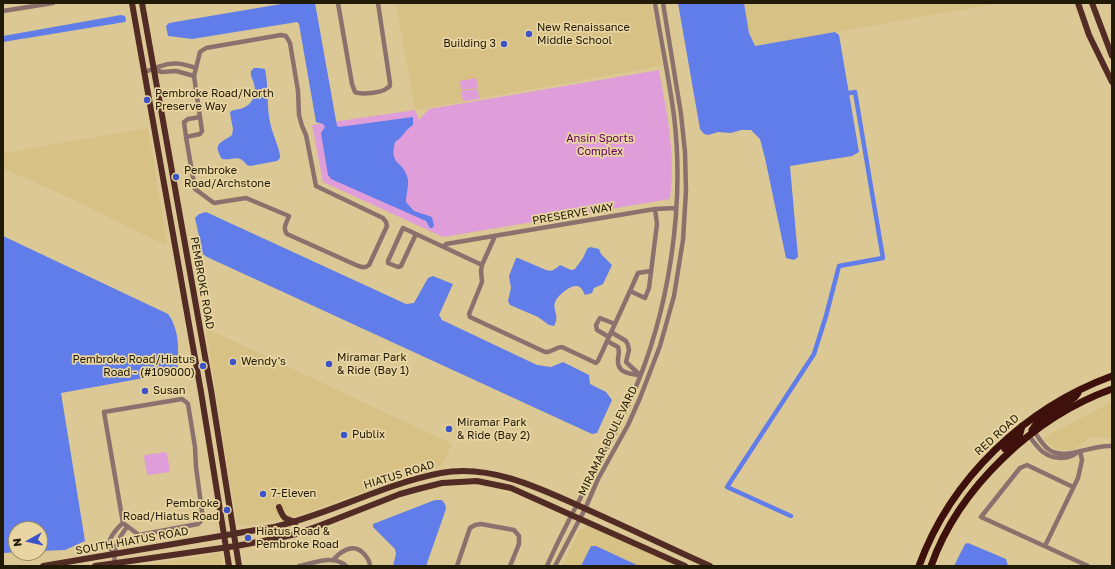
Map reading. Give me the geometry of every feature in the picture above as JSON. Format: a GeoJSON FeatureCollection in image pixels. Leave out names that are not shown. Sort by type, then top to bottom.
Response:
{"type":"FeatureCollection","features":[{"type":"Feature","properties":{"kind":"highway","name":"RED ROAD"},"geometry":{"type":"LineString","coordinates":[[919,566],[924,551],[938,524],[960,489],[993,451],[1022,426],[1052,405],[1094,382],[1112,376]]}},
{"type":"Feature","properties":{"kind":"highway","name":"RED ROAD"},"geometry":{"type":"LineString","coordinates":[[931,566],[934,555],[948,529],[970,494],[1003,457],[1031,433],[1057,415],[1097,394],[1112,389]]}},
{"type":"Feature","properties":{"kind":"highway"},"geometry":{"type":"LineString","coordinates":[[1031,433],[1039,420],[1075,397],[1080,390]]}},
{"type":"Feature","properties":{"kind":"highway"},"geometry":{"type":"LineString","coordinates":[[987,475],[990,464],[1019,437],[1022,426]]}},
{"type":"Feature","properties":{"kind":"main road","name":"PEMBROKE ROAD"},"geometry":{"type":"LineString","coordinates":[[132,3],[201,392],[229,566]]}},
{"type":"Feature","properties":{"kind":"main road","name":"PEMBROKE ROAD"},"geometry":{"type":"LineString","coordinates":[[142,3],[211,390],[239,566]]}},
{"type":"Feature","properties":{"kind":"main road"},"geometry":{"type":"LineString","coordinates":[[1078,3],[1090,35],[1112,82]]}},
{"type":"Feature","properties":{"kind":"main road"},"geometry":{"type":"LineString","coordinates":[[1092,3],[1112,56]]}},
{"type":"Feature","properties":{"kind":"main road"},"geometry":{"type":"LineString","coordinates":[[176,250],[186,249]]}},
{"type":"Feature","properties":{"kind":"main road"},"geometry":{"type":"LineString","coordinates":[[201,392],[211,390]]}},
{"type":"Feature","properties":{"kind":"main road","name":"HIATUS ROAD"},"geometry":{"type":"LineString","coordinates":[[224,535],[297,522],[415,479],[442,472],[479,472],[515,480],[577,505],[710,566]]}},
{"type":"Feature","properties":{"kind":"main road"},"geometry":{"type":"LineString","coordinates":[[415,479],[418,489]]}},
{"type":"Feature","properties":{"kind":"main road","name":"HIATUS ROAD"},"geometry":{"type":"LineString","coordinates":[[226,547],[296,534],[400,494],[418,489],[442,483],[477,481],[511,488],[684,566]]}},
{"type":"Feature","properties":{"kind":"main road"},"geometry":{"type":"LineString","coordinates":[[279,507],[281,516],[297,522]]}},
{"type":"Feature","properties":{"kind":"main road","name":"SOUTH HIATUS ROAD"},"geometry":{"type":"LineString","coordinates":[[43,566],[224,535]]}},
{"type":"Feature","properties":{"kind":"main road","name":"SOUTH HIATUS ROAD"},"geometry":{"type":"LineString","coordinates":[[95,566],[226,547]]}},
{"type":"Feature","properties":{"kind":"street"},"geometry":{"type":"LineString","coordinates":[[3,11],[53,3]]}},
{"type":"Feature","properties":{"kind":"street"},"geometry":{"type":"LineString","coordinates":[[338,3],[352,84],[355,92],[362,94],[386,90],[389,87],[391,78],[378,3]]}},
{"type":"Feature","properties":{"kind":"street","name":"MIRAMAR BOULEVARD"},"geometry":{"type":"LineString","coordinates":[[547,566],[633,396],[652,343],[664,299],[673,242],[676,208],[676,152],[674,117],[655,3]]}},
{"type":"Feature","properties":{"kind":"street","name":"MIRAMAR BOULEVARD"},"geometry":{"type":"LineString","coordinates":[[555,566],[585,509],[598,479],[628,425],[640,398],[660,346],[673,298],[683,240],[686,191],[685,152],[681,114],[663,3]]}},
{"type":"Feature","properties":{"kind":"street"},"geometry":{"type":"LineString","coordinates":[[186,138],[200,134],[202,130],[194,76],[202,49],[280,35],[289,38],[302,126],[306,135],[316,186],[383,218],[386,222],[386,226],[369,265],[363,268],[287,234],[284,231],[284,228],[289,216],[246,198],[214,203],[196,192],[186,138],[184,122],[188,119],[200,117]]}},
{"type":"Feature","properties":{"kind":"street"},"geometry":{"type":"LineString","coordinates":[[144,72],[154,70],[166,64],[182,64],[196,68]]}},
{"type":"Feature","properties":{"kind":"street"},"geometry":{"type":"LineString","coordinates":[[180,72],[182,64]]}},
{"type":"Feature","properties":{"kind":"street"},"geometry":{"type":"LineString","coordinates":[[154,70],[162,72],[176,71],[194,76]]}},
{"type":"Feature","properties":{"kind":"street","name":"PRESERVE WAY"},"geometry":{"type":"LineString","coordinates":[[444,246],[446,244],[655,209],[676,208]]}},
{"type":"Feature","properties":{"kind":"street"},"geometry":{"type":"LineString","coordinates":[[630,291],[644,298],[649,288],[657,224],[655,209]]}},
{"type":"Feature","properties":{"kind":"street"},"geometry":{"type":"LineString","coordinates":[[416,234],[401,266],[398,268],[388,263],[402,230],[406,229],[482,264]]}},
{"type":"Feature","properties":{"kind":"street"},"geometry":{"type":"LineString","coordinates":[[495,236],[482,264],[482,281],[469,314],[470,317],[545,352],[562,347],[596,362],[598,361],[638,273],[651,271]]}},
{"type":"Feature","properties":{"kind":"street"},"geometry":{"type":"LineString","coordinates":[[615,324],[600,318],[596,324],[596,330],[609,337],[626,341],[629,350],[626,362],[640,375]]}},
{"type":"Feature","properties":{"kind":"street"},"geometry":{"type":"LineString","coordinates":[[609,337],[618,347],[620,353],[618,363],[619,368],[628,374],[640,375]]}},
{"type":"Feature","properties":{"kind":"street"},"geometry":{"type":"LineString","coordinates":[[115,564],[114,554],[117,548],[116,542],[125,525],[104,412],[184,400],[188,404],[194,438],[196,467],[204,516],[202,521],[198,524],[139,535],[125,525]]}},
{"type":"Feature","properties":{"kind":"street"},"geometry":{"type":"LineString","coordinates":[[1031,433],[1042,452],[1052,457],[1072,457],[1080,451],[1099,446],[1112,446]]}},
{"type":"Feature","properties":{"kind":"street"},"geometry":{"type":"LineString","coordinates":[[1045,546],[1081,469],[1082,460],[1080,451]]}},
{"type":"Feature","properties":{"kind":"street"},"geometry":{"type":"LineString","coordinates":[[1073,487],[1027,465],[1020,468],[981,517],[1088,566]]}},
{"type":"Feature","properties":{"kind":"street"},"geometry":{"type":"LineString","coordinates":[[457,566],[470,528],[475,524],[514,530],[519,536],[519,544],[510,566]]}},
{"type":"Feature","properties":{"kind":"street"},"geometry":{"type":"LineString","coordinates":[[299,566],[334,559],[339,554],[350,548],[360,549],[370,561],[370,565]]}},
{"type":"Feature","properties":{"kind":"street"},"geometry":{"type":"LineString","coordinates":[[334,559],[346,566]]}},
{"type":"Feature","properties":{"kind":"shaded area","name":"New Renaissance Middle School"},"geometry":{"type":"Polygon","coordinates":[[[396,3],[651,3],[662,66],[415,110],[396,3]]]}},
{"type":"Feature","properties":{"kind":"shaded area"},"geometry":{"type":"Polygon","coordinates":[[[744,3],[1001,3],[755,46],[749,33],[744,3]]]}},
{"type":"Feature","properties":{"kind":"shaded area"},"geometry":{"type":"Polygon","coordinates":[[[148,128],[167,243],[163,244],[76,201],[3,168],[3,153],[148,128]]]}},
{"type":"Feature","properties":{"kind":"shaded area"},"geometry":{"type":"Polygon","coordinates":[[[206,328],[452,444],[441,466],[401,477],[296,516],[244,526],[237,522],[206,328]]]}},
{"type":"Feature","properties":{"kind":"shaded area"},"geometry":{"type":"Polygon","coordinates":[[[1112,402],[1112,438],[1092,437],[1073,450],[1056,450],[1043,438],[1112,402]]]}},
{"type":"Feature","properties":{"kind":"shaded area"},"geometry":{"type":"Polygon","coordinates":[[[589,526],[679,566],[562,566],[580,530],[589,526]]]}},
{"type":"Feature","properties":{"kind":"shaded area"},"geometry":{"type":"Polygon","coordinates":[[[221,553],[223,566],[138,566],[221,553]]]}},
{"type":"Feature","properties":{"kind":"green space","name":"Ansin Sports Complex"},"geometry":{"type":"Polygon","coordinates":[[[659,70],[670,134],[672,182],[670,199],[443,237],[323,182],[312,125],[415,110],[419,120],[429,109],[659,70]]]}},
{"type":"Feature","properties":{"kind":"green space"},"geometry":{"type":"Polygon","coordinates":[[[476,78],[478,88],[461,90],[460,81],[476,78]]]}},
{"type":"Feature","properties":{"kind":"green space"},"geometry":{"type":"Polygon","coordinates":[[[478,89],[479,99],[463,101],[461,91],[478,89]]]}},
{"type":"Feature","properties":{"kind":"green space"},"geometry":{"type":"Polygon","coordinates":[[[165,452],[167,454],[170,470],[168,472],[147,474],[144,457],[145,455],[165,452]]]}},
{"type":"Feature","properties":{"kind":"water"},"geometry":{"type":"Polygon","coordinates":[[[287,3],[315,3],[337,126],[339,127],[413,117],[413,125],[395,142],[394,155],[397,162],[405,171],[408,179],[406,202],[414,211],[432,217],[434,226],[432,228],[430,228],[426,221],[331,179],[328,175],[321,133],[325,127],[323,124],[316,122],[299,24],[297,22],[192,39],[168,36],[166,26],[169,23],[287,3]]]}},
{"type":"Feature","properties":{"kind":"water"},"geometry":{"type":"Polygon","coordinates":[[[678,3],[744,3],[749,33],[755,46],[835,32],[839,35],[859,152],[852,156],[790,166],[798,257],[794,260],[786,258],[760,139],[751,130],[741,130],[731,133],[718,132],[708,135],[704,134],[700,129],[678,3]]]}},
{"type":"Feature","properties":{"kind":"water"},"geometry":{"type":"Polygon","coordinates":[[[121,15],[125,16],[125,22],[3,42],[3,36],[121,15]]]}},
{"type":"Feature","properties":{"kind":"water"},"geometry":{"type":"Polygon","coordinates":[[[254,68],[265,69],[269,119],[280,158],[277,161],[250,166],[238,158],[222,159],[219,154],[218,146],[221,142],[232,135],[233,129],[230,113],[231,111],[242,109],[252,101],[255,88],[251,71],[254,68]]]}},
{"type":"Feature","properties":{"kind":"water"},"geometry":{"type":"Polygon","coordinates":[[[206,212],[406,304],[414,303],[428,278],[433,276],[453,284],[439,315],[442,320],[537,365],[551,367],[563,362],[589,375],[590,384],[606,392],[612,400],[597,433],[592,434],[207,257],[203,254],[195,218],[199,214],[206,212]]]}},
{"type":"Feature","properties":{"kind":"water"},"geometry":{"type":"Polygon","coordinates":[[[3,236],[168,314],[177,334],[178,357],[177,372],[61,393],[85,541],[65,550],[48,551],[48,521],[8,521],[8,553],[4,553],[3,236]]]}},
{"type":"Feature","properties":{"kind":"water"},"geometry":{"type":"Polygon","coordinates":[[[590,247],[599,249],[601,254],[612,265],[603,284],[594,288],[592,293],[585,295],[581,288],[575,286],[559,296],[554,305],[556,321],[554,326],[549,325],[538,317],[510,305],[508,301],[511,288],[509,276],[516,258],[548,271],[555,269],[560,265],[571,270],[575,269],[583,258],[587,249],[590,247]]]}},
{"type":"Feature","properties":{"kind":"water"},"geometry":{"type":"Polygon","coordinates":[[[435,500],[442,500],[446,509],[426,566],[393,566],[396,554],[395,549],[373,527],[373,524],[435,500]]]}},
{"type":"Feature","properties":{"kind":"water"},"geometry":{"type":"Polygon","coordinates":[[[968,543],[1006,559],[1008,566],[954,566],[965,544],[968,543]]]}},
{"type":"Feature","properties":{"kind":"water"},"geometry":{"type":"Polygon","coordinates":[[[591,546],[596,546],[639,566],[581,566],[591,546]]]}},
{"type":"Feature","properties":{"kind":"waterway"},"geometry":{"type":"LineString","coordinates":[[791,516],[727,487],[814,354],[839,266],[883,258],[855,92],[844,94]]}},
{"type":"Feature","properties":{"kind":"place","name":"New Renaissance Middle School"},"geometry":{"type":"Point","coordinates":[529,34]}},
{"type":"Feature","properties":{"kind":"place","name":"Building 3"},"geometry":{"type":"Point","coordinates":[504,44]}},
{"type":"Feature","properties":{"kind":"place","name":"Pembroke Road/North Preserve Way"},"geometry":{"type":"Point","coordinates":[147,100]}},
{"type":"Feature","properties":{"kind":"place","name":"Pembroke Road/Archstone"},"geometry":{"type":"Point","coordinates":[176,177]}},
{"type":"Feature","properties":{"kind":"place","name":"Wendy's"},"geometry":{"type":"Point","coordinates":[233,362]}},
{"type":"Feature","properties":{"kind":"place","name":"Miramar Park & Ride (Bay 1)"},"geometry":{"type":"Point","coordinates":[329,364]}},
{"type":"Feature","properties":{"kind":"place","name":"Pembroke Road/Hiatus Road - (#109000)"},"geometry":{"type":"Point","coordinates":[203,366]}},
{"type":"Feature","properties":{"kind":"place","name":"Susan"},"geometry":{"type":"Point","coordinates":[145,391]}},
{"type":"Feature","properties":{"kind":"place","name":"Miramar Park & Ride (Bay 2)"},"geometry":{"type":"Point","coordinates":[449,429]}},
{"type":"Feature","properties":{"kind":"place","name":"Publix"},"geometry":{"type":"Point","coordinates":[344,435]}},
{"type":"Feature","properties":{"kind":"place","name":"7-Eleven"},"geometry":{"type":"Point","coordinates":[263,494]}},
{"type":"Feature","properties":{"kind":"place","name":"Pembroke Road/Hiatus Road"},"geometry":{"type":"Point","coordinates":[227,510]}},
{"type":"Feature","properties":{"kind":"place","name":"Hiatus Road & Pembroke Road"},"geometry":{"type":"Point","coordinates":[248,538]}}]}
